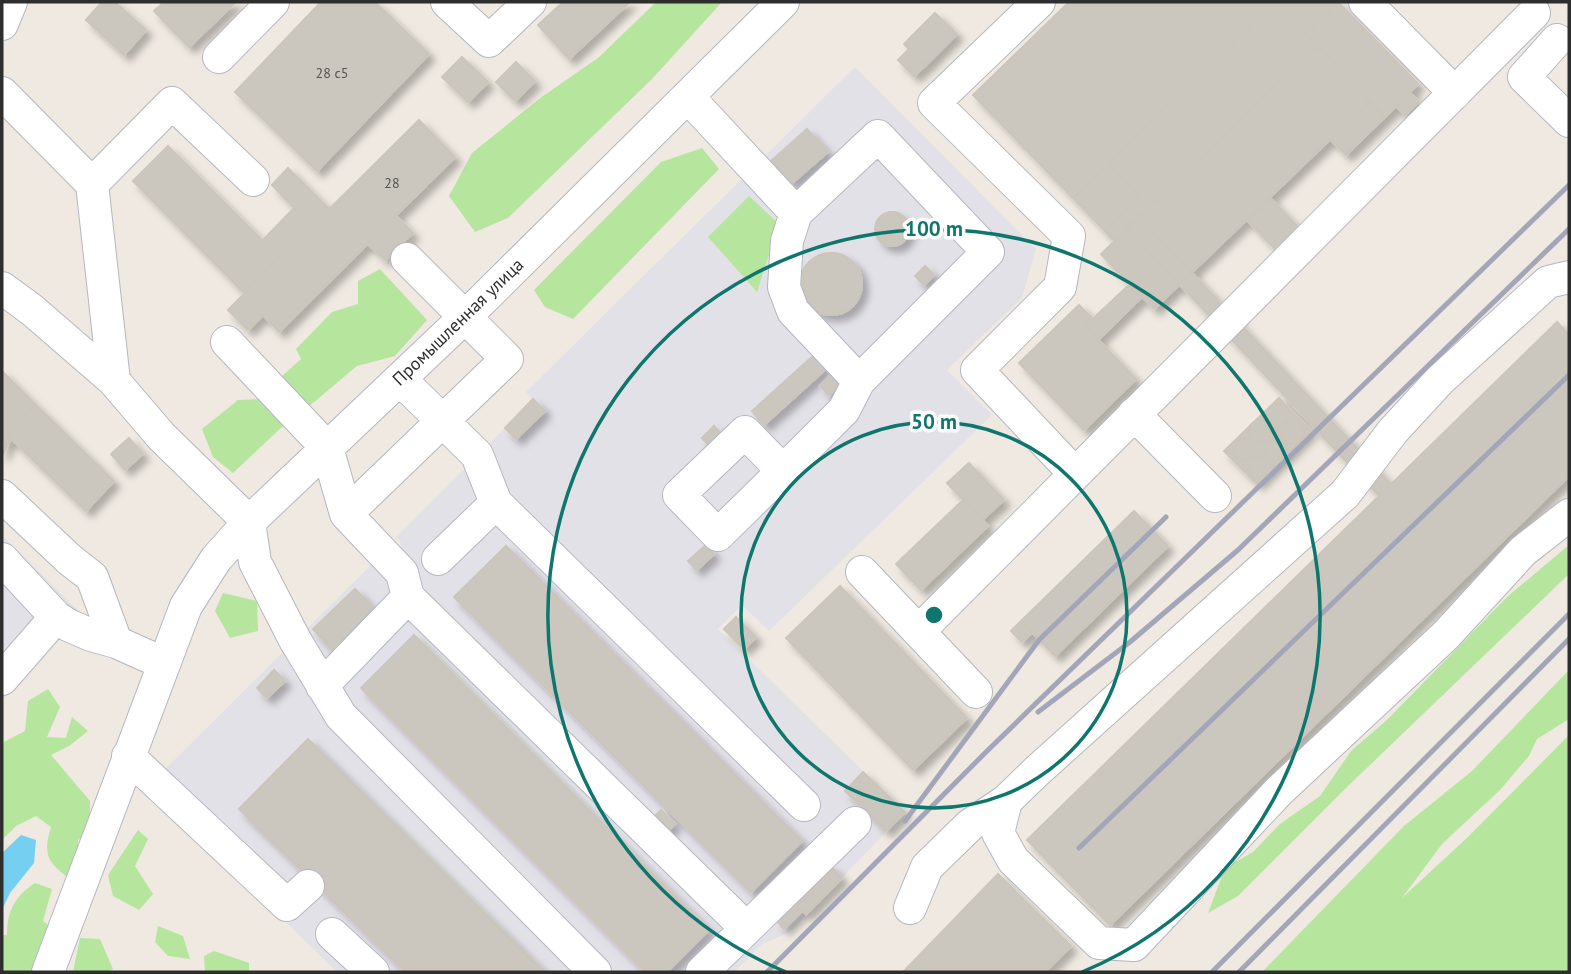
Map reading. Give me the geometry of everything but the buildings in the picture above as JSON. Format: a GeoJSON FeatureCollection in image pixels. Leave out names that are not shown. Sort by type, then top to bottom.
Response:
{"type":"FeatureCollection","features":[{"type":"Feature","properties":{"kind":"street"},"geometry":{"type":"LineString","coordinates":[[2,24],[11,2]]}},
{"type":"Feature","properties":{"kind":"street"},"geometry":{"type":"LineString","coordinates":[[219,57],[273,2]]}},
{"type":"Feature","properties":{"kind":"street"},"geometry":{"type":"LineString","coordinates":[[447,2],[489,41],[530,2]]}},
{"type":"Feature","properties":{"kind":"street","name":"Промышленная улица"},"geometry":{"type":"LineString","coordinates":[[48,972],[186,606],[216,559],[249,522],[465,317],[783,2]]}},
{"type":"Feature","properties":{"kind":"street"},"geometry":{"type":"LineString","coordinates":[[1039,2],[934,103],[1069,236],[1060,287],[977,370],[1075,474]]}},
{"type":"Feature","properties":{"kind":"street"},"geometry":{"type":"LineString","coordinates":[[1365,2],[1455,93]]}},
{"type":"Feature","properties":{"kind":"street"},"geometry":{"type":"LineString","coordinates":[[919,631],[1455,93],[1532,7],[1563,48],[1524,77],[1569,121]]}},
{"type":"Feature","properties":{"kind":"street"},"geometry":{"type":"LineString","coordinates":[[2,93],[92,184],[114,381]]}},
{"type":"Feature","properties":{"kind":"street"},"geometry":{"type":"LineString","coordinates":[[688,97],[796,213]]}},
{"type":"Feature","properties":{"kind":"street"},"geometry":{"type":"LineString","coordinates":[[92,184],[172,103],[253,180]]}},
{"type":"Feature","properties":{"kind":"street"},"geometry":{"type":"LineString","coordinates":[[783,471],[844,410],[859,381],[988,252],[878,136],[796,213],[787,241],[784,287],[793,310],[859,381]]}},
{"type":"Feature","properties":{"kind":"street"},"geometry":{"type":"LineString","coordinates":[[346,514],[507,359],[407,259]]}},
{"type":"Feature","properties":{"kind":"street"},"geometry":{"type":"LineString","coordinates":[[910,908],[927,867],[970,825],[1006,802],[1345,494],[1393,431],[1440,380],[1548,282],[1569,276]]}},
{"type":"Feature","properties":{"kind":"street"},"geometry":{"type":"LineString","coordinates":[[2,288],[32,310],[114,381],[161,436],[249,522],[255,562],[295,640],[341,716],[595,972]]}},
{"type":"Feature","properties":{"kind":"street"},"geometry":{"type":"LineString","coordinates":[[227,342],[327,448],[346,514],[402,573],[408,597],[746,928]]}},
{"type":"Feature","properties":{"kind":"street"},"geometry":{"type":"LineString","coordinates":[[400,379],[477,455],[496,503],[804,805]]}},
{"type":"Feature","properties":{"kind":"street"},"geometry":{"type":"LineString","coordinates":[[1135,414],[1214,496]]}},
{"type":"Feature","properties":{"kind":"street"},"geometry":{"type":"LineString","coordinates":[[2,496],[92,577],[116,642]]}},
{"type":"Feature","properties":{"kind":"street"},"geometry":{"type":"LineString","coordinates":[[438,559],[496,503]]}},
{"type":"Feature","properties":{"kind":"street"},"geometry":{"type":"LineString","coordinates":[[1006,802],[998,833],[1013,860],[1099,943],[1134,945],[1279,791],[1446,635],[1523,551],[1569,515]]}},
{"type":"Feature","properties":{"kind":"street"},"geometry":{"type":"LineString","coordinates":[[2,559],[56,617],[91,635],[116,642],[163,663]]}},
{"type":"Feature","properties":{"kind":"street"},"geometry":{"type":"LineString","coordinates":[[862,572],[976,692]]}},
{"type":"Feature","properties":{"kind":"street"},"geometry":{"type":"LineString","coordinates":[[322,686],[408,597]]}},
{"type":"Feature","properties":{"kind":"street"},"geometry":{"type":"LineString","coordinates":[[2,679],[56,617]]}},
{"type":"Feature","properties":{"kind":"street"},"geometry":{"type":"LineString","coordinates":[[128,756],[287,905],[308,886]]}},
{"type":"Feature","properties":{"kind":"street"},"geometry":{"type":"LineString","coordinates":[[702,972],[855,823]]}},
{"type":"Feature","properties":{"kind":"street"},"geometry":{"type":"LineString","coordinates":[[332,934],[373,972]]}},
{"type":"Feature","properties":{"kind":"shaded area"},"geometry":{"type":"Polygon","coordinates":[[[855,67],[1036,249],[1022,298],[947,370],[992,415],[769,631],[742,605],[718,629],[905,812],[790,932],[762,944],[734,972],[337,972],[147,787],[377,559],[383,565],[402,545],[396,537],[533,400],[526,392],[855,67]]]}},
{"type":"Feature","properties":{"kind":"shaded area"},"geometry":{"type":"Polygon","coordinates":[[[2,535],[80,612],[2,701],[2,535]]]}},
{"type":"Feature","properties":{"kind":"green space"},"geometry":{"type":"Polygon","coordinates":[[[656,2],[722,2],[652,79],[508,218],[475,232],[449,196],[472,153],[543,96],[598,58],[656,2]]]}},
{"type":"Feature","properties":{"kind":"green space"},"geometry":{"type":"Polygon","coordinates":[[[702,148],[719,169],[573,319],[545,307],[534,290],[661,162],[702,148]]]}},
{"type":"Feature","properties":{"kind":"green space"},"geometry":{"type":"Polygon","coordinates":[[[749,196],[779,224],[757,292],[708,237],[749,196]]]}},
{"type":"Feature","properties":{"kind":"green space"},"geometry":{"type":"Polygon","coordinates":[[[380,269],[427,320],[395,356],[357,366],[307,408],[281,377],[301,359],[296,349],[332,312],[358,304],[358,281],[380,269]]]}},
{"type":"Feature","properties":{"kind":"green space"},"geometry":{"type":"Polygon","coordinates":[[[262,399],[283,426],[233,473],[213,457],[202,429],[238,400],[262,399]]]}},
{"type":"Feature","properties":{"kind":"green space"},"geometry":{"type":"Polygon","coordinates":[[[1569,545],[1569,574],[1238,896],[1208,913],[1225,868],[1253,852],[1280,824],[1320,796],[1351,751],[1388,719],[1507,597],[1569,545]]]}},
{"type":"Feature","properties":{"kind":"green space"},"geometry":{"type":"Polygon","coordinates":[[[223,593],[257,601],[258,631],[230,638],[215,611],[223,593]]]}},
{"type":"Feature","properties":{"kind":"green space"},"geometry":{"type":"Polygon","coordinates":[[[1569,670],[1569,719],[1537,739],[1529,756],[1500,790],[1442,844],[1402,898],[1468,837],[1569,735],[1569,972],[1262,972],[1404,826],[1472,771],[1569,670]]]}},
{"type":"Feature","properties":{"kind":"green space"},"geometry":{"type":"Polygon","coordinates":[[[48,689],[60,707],[47,737],[66,738],[72,717],[88,731],[69,746],[51,755],[90,801],[90,832],[78,840],[78,862],[66,876],[54,865],[48,854],[47,843],[51,827],[36,816],[16,826],[2,840],[2,743],[25,731],[28,701],[48,689]]]}},
{"type":"Feature","properties":{"kind":"green space"},"geometry":{"type":"Polygon","coordinates":[[[138,830],[148,839],[135,866],[153,894],[139,910],[113,896],[108,875],[138,830]]]}},
{"type":"Feature","properties":{"kind":"green space"},"geometry":{"type":"Polygon","coordinates":[[[35,883],[52,889],[43,921],[53,929],[33,972],[2,972],[2,935],[7,935],[11,911],[17,899],[35,883]]]}},
{"type":"Feature","properties":{"kind":"green space"},"geometry":{"type":"Polygon","coordinates":[[[158,926],[183,936],[190,959],[168,956],[155,942],[158,926]]]}},
{"type":"Feature","properties":{"kind":"green space"},"geometry":{"type":"Polygon","coordinates":[[[80,938],[100,939],[113,969],[107,972],[73,972],[80,938]]]}},
{"type":"Feature","properties":{"kind":"green space"},"geometry":{"type":"Polygon","coordinates":[[[214,951],[249,963],[249,972],[205,972],[204,956],[214,951]]]}},
{"type":"Feature","properties":{"kind":"water"},"geometry":{"type":"Polygon","coordinates":[[[21,835],[36,840],[34,863],[10,893],[2,910],[2,853],[21,835]]]}},
{"type":"Feature","properties":{"kind":"railway"},"geometry":{"type":"LineString","coordinates":[[767,972],[985,753],[1569,185]]}},
{"type":"Feature","properties":{"kind":"railway"},"geometry":{"type":"LineString","coordinates":[[1038,712],[1130,642],[1238,550],[1569,229]]}},
{"type":"Feature","properties":{"kind":"railway"},"geometry":{"type":"LineString","coordinates":[[1079,848],[1569,375]]}},
{"type":"Feature","properties":{"kind":"railway"},"geometry":{"type":"LineString","coordinates":[[905,821],[1039,640],[1166,517]]}},
{"type":"Feature","properties":{"kind":"railway"},"geometry":{"type":"LineString","coordinates":[[1212,972],[1569,614]]}},
{"type":"Feature","properties":{"kind":"railway"},"geometry":{"type":"LineString","coordinates":[[1239,972],[1569,639]]}}]}
